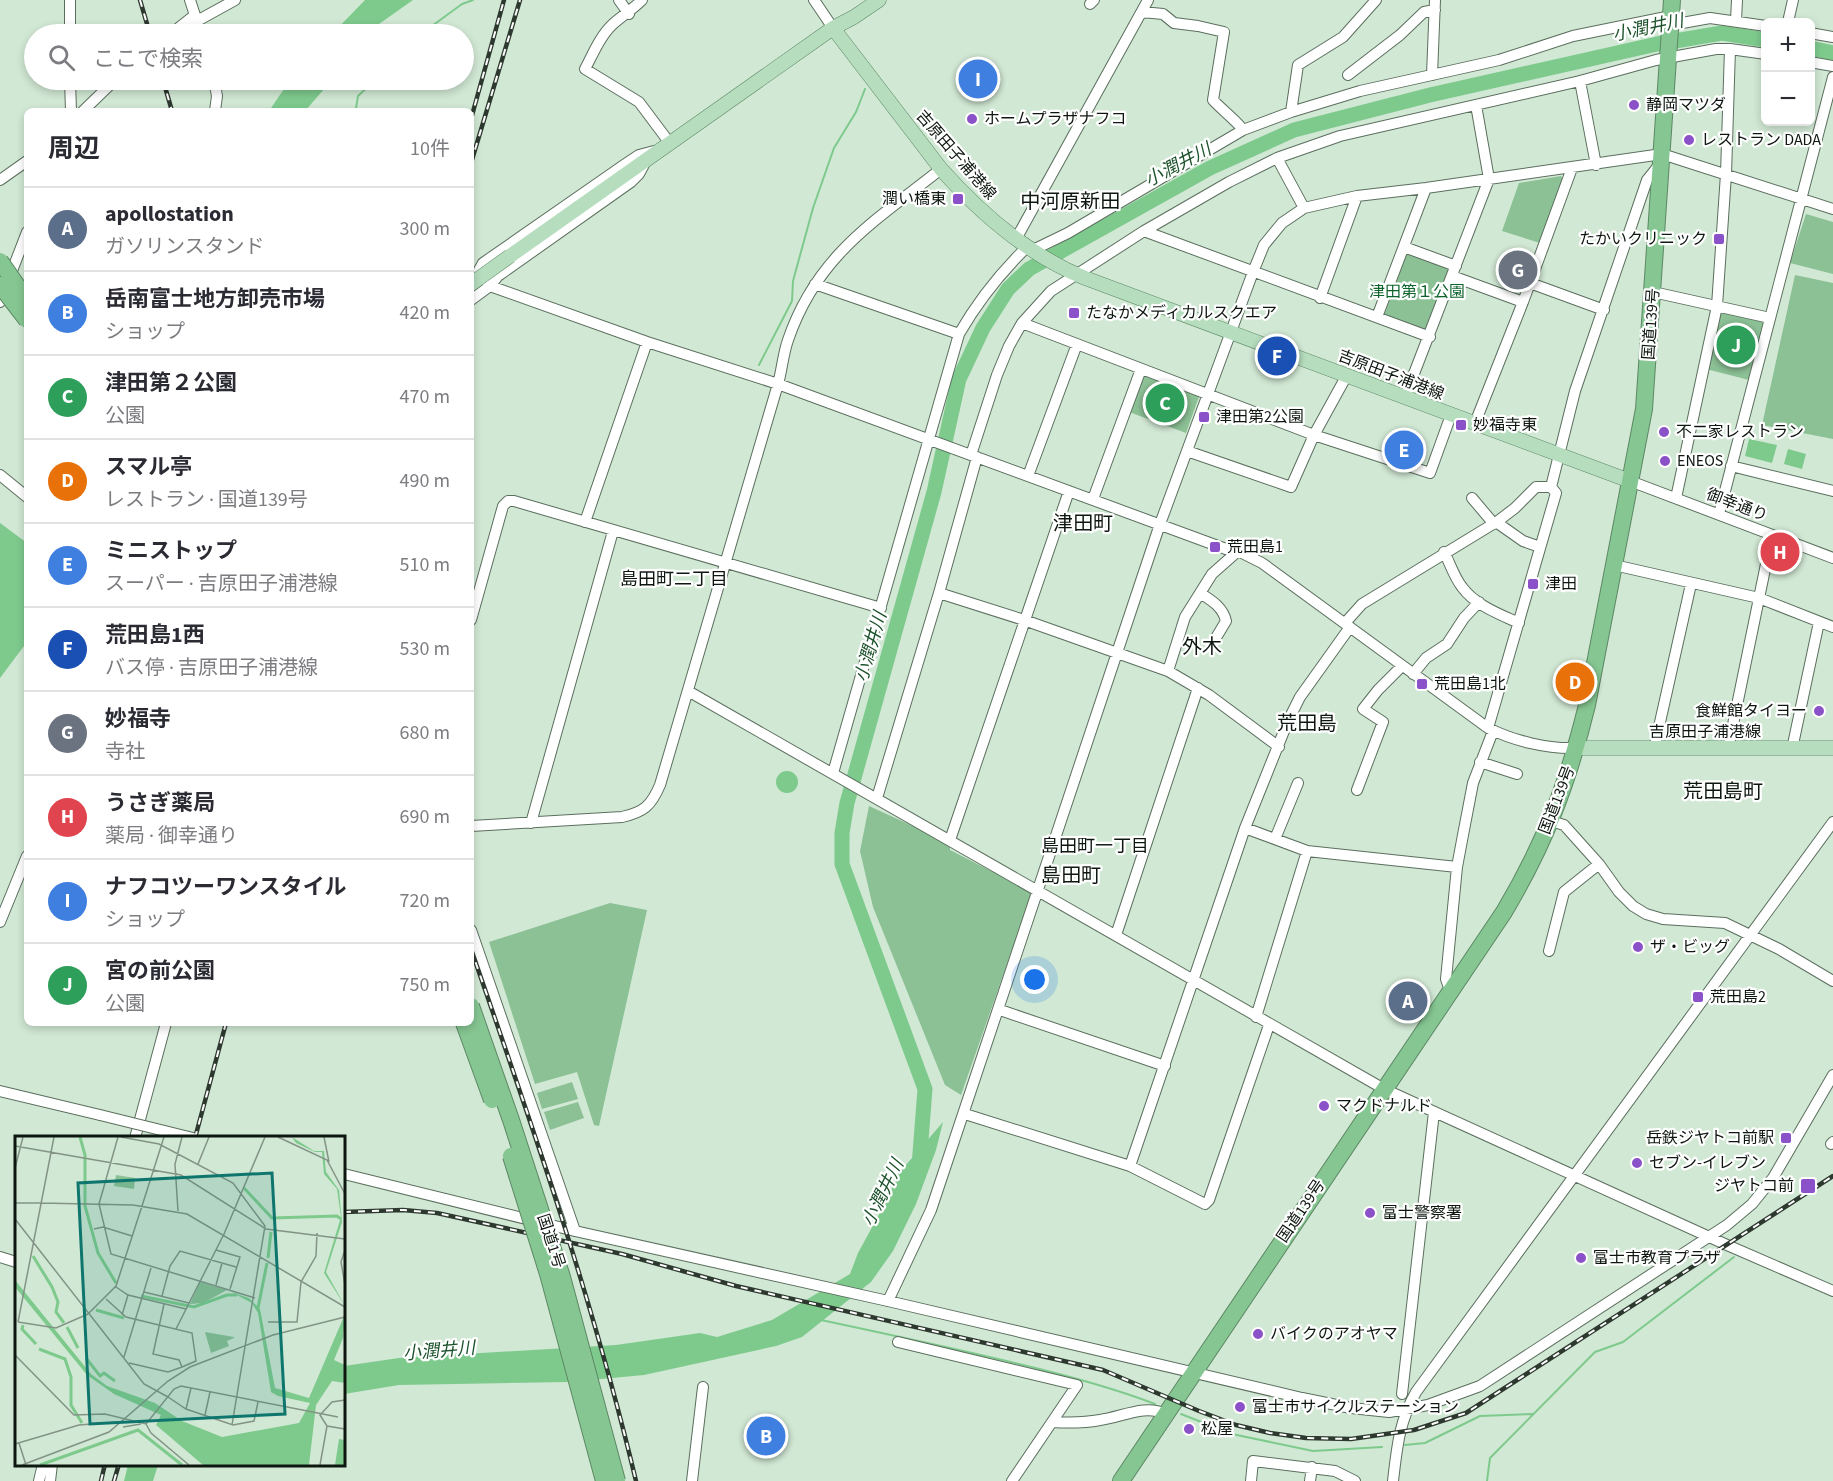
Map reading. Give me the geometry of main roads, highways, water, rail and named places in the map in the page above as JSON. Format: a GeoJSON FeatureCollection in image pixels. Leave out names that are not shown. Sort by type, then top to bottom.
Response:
{"type":"FeatureCollection","features":[{"type":"Feature","properties":{"kind":"highway","name":"国道139号"},"geometry":{"type":"LineString","coordinates":[[1121,1481],[1451,993],[1524,878],[1551,821],[1576,748],[1587,705],[1644,409],[1671,18]]}},
{"type":"Feature","properties":{"kind":"highway"},"geometry":{"type":"LineString","coordinates":[[0,261],[24,296]]}},
{"type":"Feature","properties":{"kind":"highway"},"geometry":{"type":"LineString","coordinates":[[0,285],[24,316]]}},
{"type":"Feature","properties":{"kind":"highway","name":"国道1号"},"geometry":{"type":"LineString","coordinates":[[474,1015],[562,1277],[617,1481]]}},
{"type":"Feature","properties":{"kind":"highway","name":"国道1号"},"geometry":{"type":"LineString","coordinates":[[465,1026],[499,1119],[548,1274],[604,1481]]}},
{"type":"Feature","properties":{"kind":"main road"},"geometry":{"type":"LineString","coordinates":[[833,28],[866,0]]}},
{"type":"Feature","properties":{"kind":"main road"},"geometry":{"type":"LineString","coordinates":[[474,282],[833,28],[879,0]]}},
{"type":"Feature","properties":{"kind":"main road","name":"吉原田子浦港線"},"geometry":{"type":"LineString","coordinates":[[833,28],[941,169],[983,213],[1028,247],[1075,273],[1630,481]]}},
{"type":"Feature","properties":{"kind":"main road","name":"吉原田子浦港線"},"geometry":{"type":"LineString","coordinates":[[1576,748],[1833,748]]}},
{"type":"Feature","properties":{"kind":"waterway"},"geometry":{"type":"LineString","coordinates":[[435,24],[462,4],[473,0]]}},
{"type":"Feature","properties":{"kind":"waterway","name":"小潤井川"},"geometry":{"type":"LineString","coordinates":[[919,1166],[925,1089],[842,864],[842,833],[847,803],[934,492],[959,379],[983,328],[1008,289],[1029,269],[1210,168],[1294,130],[1430,95],[1657,44],[1722,33],[1761,39]]}},
{"type":"Feature","properties":{"kind":"waterway","name":"小潤井川"},"geometry":{"type":"LineString","coordinates":[[1815,49],[1833,53]]}},
{"type":"Feature","properties":{"kind":"waterway"},"geometry":{"type":"LineString","coordinates":[[759,365],[792,301],[793,281],[813,208],[834,148],[856,112],[865,89]]}},
{"type":"Feature","properties":{"kind":"waterway"},"geometry":{"type":"LineString","coordinates":[[356,108],[358,96],[364,90]]}},
{"type":"Feature","properties":{"kind":"waterway"},"geometry":{"type":"LineString","coordinates":[[1487,1481],[1490,1458],[1595,1352],[1623,1342],[1734,1257]]}},
{"type":"Feature","properties":{"kind":"waterway"},"geometry":{"type":"LineString","coordinates":[[821,1320],[1053,1372],[1155,1404]]}},
{"type":"Feature","properties":{"kind":"waterway"},"geometry":{"type":"LineString","coordinates":[[1181,1414],[1232,1434],[1313,1451],[1382,1447]]}},
{"type":"Feature","properties":{"kind":"waterway"},"geometry":{"type":"LineString","coordinates":[[1405,1445],[1425,1443],[1480,1416],[1533,1414]]}},
{"type":"Feature","properties":{"kind":"railway"},"geometry":{"type":"LineString","coordinates":[[140,0],[147,24]]}},
{"type":"Feature","properties":{"kind":"railway"},"geometry":{"type":"LineString","coordinates":[[474,108],[504,0]]}},
{"type":"Feature","properties":{"kind":"railway"},"geometry":{"type":"LineString","coordinates":[[474,153],[520,0]]}},
{"type":"Feature","properties":{"kind":"railway"},"geometry":{"type":"LineString","coordinates":[[166,90],[171,108]]}},
{"type":"Feature","properties":{"kind":"railway"},"geometry":{"type":"LineString","coordinates":[[474,958],[539,1147],[581,1280],[601,1346],[636,1481]]}},
{"type":"Feature","properties":{"kind":"railway"},"geometry":{"type":"LineString","coordinates":[[196,1136],[225,1026]]}},
{"type":"Feature","properties":{"kind":"railway"},"geometry":{"type":"LineString","coordinates":[[345,1212],[403,1210],[437,1213],[622,1254],[736,1286],[1103,1370],[1236,1425],[1306,1438],[1351,1439],[1414,1430],[1466,1413],[1833,1176]]}},
{"type":"Feature","properties":{"kind":"railway"},"geometry":{"type":"LineString","coordinates":[[101,1481],[105,1466]]}},
{"type":"Feature","properties":{"kind":"railway"},"geometry":{"type":"LineString","coordinates":[[114,1481],[118,1466]]}},
{"type":"Feature","properties":{"kind":"place","name":"ナフコツーワンスタイル"},"geometry":{"type":"Point","coordinates":[978,79]}},
{"type":"Feature","properties":{"kind":"place","name":"静岡マツダ"},"geometry":{"type":"Point","coordinates":[1634,105]}},
{"type":"Feature","properties":{"kind":"place","name":"ホームプラザナフコ"},"geometry":{"type":"Point","coordinates":[972,119]}},
{"type":"Feature","properties":{"kind":"place","name":"レストラン DADA"},"geometry":{"type":"Point","coordinates":[1689,140]}},
{"type":"Feature","properties":{"kind":"place","name":"潤い橋東"},"geometry":{"type":"Point","coordinates":[958,199]}},
{"type":"Feature","properties":{"kind":"place","name":"たかいクリニック"},"geometry":{"type":"Point","coordinates":[1719,239]}},
{"type":"Feature","properties":{"kind":"place","name":"妙福寺"},"geometry":{"type":"Point","coordinates":[1518,270]}},
{"type":"Feature","properties":{"kind":"place","name":"たなかメディカルスクエア"},"geometry":{"type":"Point","coordinates":[1074,313]}},
{"type":"Feature","properties":{"kind":"place","name":"宮の前公園"},"geometry":{"type":"Point","coordinates":[1736,345]}},
{"type":"Feature","properties":{"kind":"place","name":"荒田島1西"},"geometry":{"type":"Point","coordinates":[1277,356]}},
{"type":"Feature","properties":{"kind":"place","name":"津田第２公園"},"geometry":{"type":"Point","coordinates":[1165,403]}},
{"type":"Feature","properties":{"kind":"place","name":"津田第2公園"},"geometry":{"type":"Point","coordinates":[1204,417]}},
{"type":"Feature","properties":{"kind":"place","name":"妙福寺東"},"geometry":{"type":"Point","coordinates":[1461,425]}},
{"type":"Feature","properties":{"kind":"place","name":"不二家レストラン"},"geometry":{"type":"Point","coordinates":[1664,432]}},
{"type":"Feature","properties":{"kind":"place","name":"ミニストップ"},"geometry":{"type":"Point","coordinates":[1404,450]}},
{"type":"Feature","properties":{"kind":"place","name":"ENEOS"},"geometry":{"type":"Point","coordinates":[1665,461]}},
{"type":"Feature","properties":{"kind":"place","name":"荒田島1"},"geometry":{"type":"Point","coordinates":[1215,547]}},
{"type":"Feature","properties":{"kind":"place","name":"うさぎ薬局"},"geometry":{"type":"Point","coordinates":[1780,552]}},
{"type":"Feature","properties":{"kind":"place","name":"津田"},"geometry":{"type":"Point","coordinates":[1533,584]}},
{"type":"Feature","properties":{"kind":"place","name":"スマル亭"},"geometry":{"type":"Point","coordinates":[1575,682]}},
{"type":"Feature","properties":{"kind":"place","name":"荒田島1北"},"geometry":{"type":"Point","coordinates":[1422,684]}},
{"type":"Feature","properties":{"kind":"place","name":"食鮮館タイヨー"},"geometry":{"type":"Point","coordinates":[1819,711]}},
{"type":"Feature","properties":{"kind":"place","name":"ザ・ビッグ"},"geometry":{"type":"Point","coordinates":[1638,947]}},
{"type":"Feature","properties":{"kind":"place","name":"荒田島2"},"geometry":{"type":"Point","coordinates":[1698,997]}},
{"type":"Feature","properties":{"kind":"place","name":"apollostation"},"geometry":{"type":"Point","coordinates":[1408,1001]}},
{"type":"Feature","properties":{"kind":"place","name":"マクドナルド"},"geometry":{"type":"Point","coordinates":[1324,1106]}},
{"type":"Feature","properties":{"kind":"place","name":"岳鉄ジヤトコ前駅"},"geometry":{"type":"Point","coordinates":[1786,1138]}},
{"type":"Feature","properties":{"kind":"place","name":"セブン-イレブン"},"geometry":{"type":"Point","coordinates":[1637,1163]}},
{"type":"Feature","properties":{"kind":"place","name":"ジヤトコ前"},"geometry":{"type":"Point","coordinates":[1808,1186]}},
{"type":"Feature","properties":{"kind":"place","name":"富士警察署"},"geometry":{"type":"Point","coordinates":[1370,1213]}},
{"type":"Feature","properties":{"kind":"place","name":"富士市教育プラザ"},"geometry":{"type":"Point","coordinates":[1581,1258]}},
{"type":"Feature","properties":{"kind":"place","name":"バイクのアオヤマ"},"geometry":{"type":"Point","coordinates":[1258,1334]}},
{"type":"Feature","properties":{"kind":"place","name":"富士市サイクルステーション"},"geometry":{"type":"Point","coordinates":[1240,1407]}},
{"type":"Feature","properties":{"kind":"place","name":"松屋"},"geometry":{"type":"Point","coordinates":[1189,1429]}},
{"type":"Feature","properties":{"kind":"place","name":"岳南富士地方卸売市場"},"geometry":{"type":"Point","coordinates":[766,1436]}},
{"type":"Feature","properties":{"kind":"district","name":"中河原新田"},"geometry":{"type":"Point","coordinates":[1070,202]}},
{"type":"Feature","properties":{"kind":"district","name":"津田町"},"geometry":{"type":"Point","coordinates":[1083,524]}},
{"type":"Feature","properties":{"kind":"district","name":"島田町二丁目"},"geometry":{"type":"Point","coordinates":[674,579]}},
{"type":"Feature","properties":{"kind":"district","name":"外木"},"geometry":{"type":"Point","coordinates":[1202,647]}},
{"type":"Feature","properties":{"kind":"district","name":"荒田島"},"geometry":{"type":"Point","coordinates":[1307,724]}},
{"type":"Feature","properties":{"kind":"district","name":"荒田島町"},"geometry":{"type":"Point","coordinates":[1723,792]}},
{"type":"Feature","properties":{"kind":"district","name":"島田町一丁目"},"geometry":{"type":"Point","coordinates":[1095,846]}},
{"type":"Feature","properties":{"kind":"district","name":"島田町"},"geometry":{"type":"Point","coordinates":[1071,876]}},
{"type":"Feature","properties":{"kind":"park label","name":"津田第１公園"},"geometry":{"type":"Point","coordinates":[1417,292]}}]}
